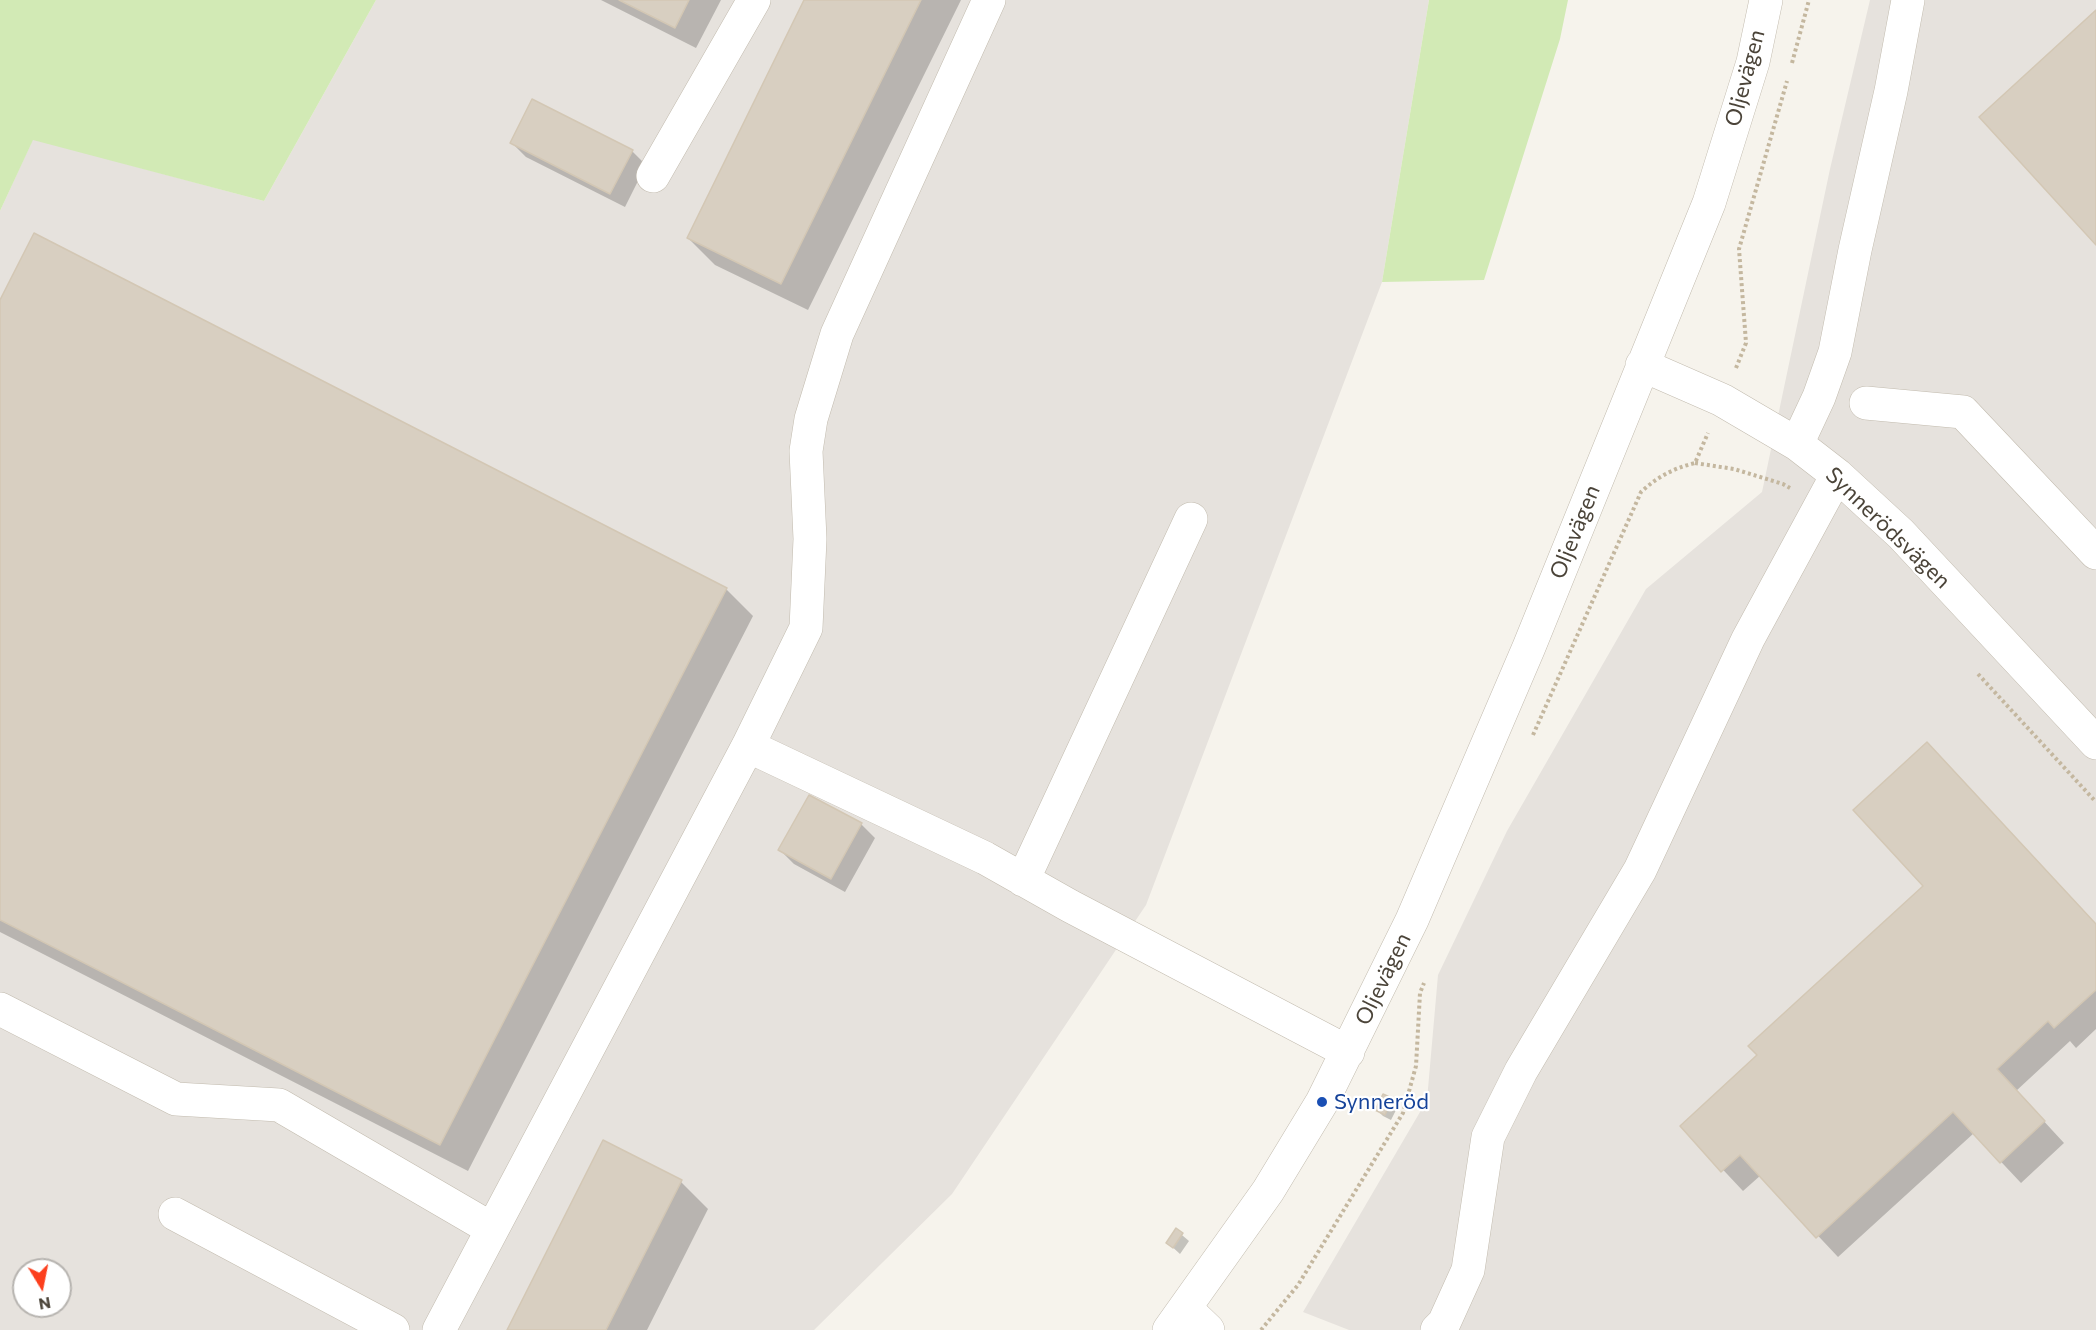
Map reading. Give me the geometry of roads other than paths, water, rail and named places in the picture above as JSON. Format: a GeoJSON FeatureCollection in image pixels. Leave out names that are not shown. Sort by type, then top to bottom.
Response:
{"type":"FeatureCollection","features":[{"type":"Feature","properties":{"kind":"street"},"geometry":{"type":"LineString","coordinates":[[653,176],[754,0]]}},
{"type":"Feature","properties":{"kind":"street"},"geometry":{"type":"LineString","coordinates":[[440,1330],[748,746],[806,628],[810,538],[806,451],[811,419],[837,334],[989,0]]}},
{"type":"Feature","properties":{"kind":"street","name":"Oljevägen"},"geometry":{"type":"LineString","coordinates":[[1188,1323],[1322,1102],[1412,920],[1529,647],[1708,203],[1752,62],[1766,0]]}},
{"type":"Feature","properties":{"kind":"street"},"geometry":{"type":"LineString","coordinates":[[1797,444],[1819,397],[1835,352],[1855,250],[1891,91],[1908,0]]}},
{"type":"Feature","properties":{"kind":"street","name":"Synnerödsvägen"},"geometry":{"type":"LineString","coordinates":[[1642,365],[1722,400],[1797,444],[1837,475],[1901,534],[2096,742]]}},
{"type":"Feature","properties":{"kind":"street"},"geometry":{"type":"LineString","coordinates":[[1866,403],[1963,412],[2096,553]]}},
{"type":"Feature","properties":{"kind":"street"},"geometry":{"type":"LineString","coordinates":[[1437,1330],[1444,1323],[1468,1270],[1488,1137],[1521,1071],[1640,870],[1748,639],[1837,475]]}},
{"type":"Feature","properties":{"kind":"street"},"geometry":{"type":"LineString","coordinates":[[1023,880],[1191,519]]}},
{"type":"Feature","properties":{"kind":"street","name":"Oljevägen"},"geometry":{"type":"LineString","coordinates":[[748,746],[985,858],[1070,906],[1348,1052]]}},
{"type":"Feature","properties":{"kind":"street"},"geometry":{"type":"LineString","coordinates":[[0,1009],[176,1099],[279,1105],[492,1229]]}},
{"type":"Feature","properties":{"kind":"street"},"geometry":{"type":"LineString","coordinates":[[175,1214],[393,1330]]}},
{"type":"Feature","properties":{"kind":"place","name":"Synneröd"},"geometry":{"type":"Point","coordinates":[1322,1102]}}]}
